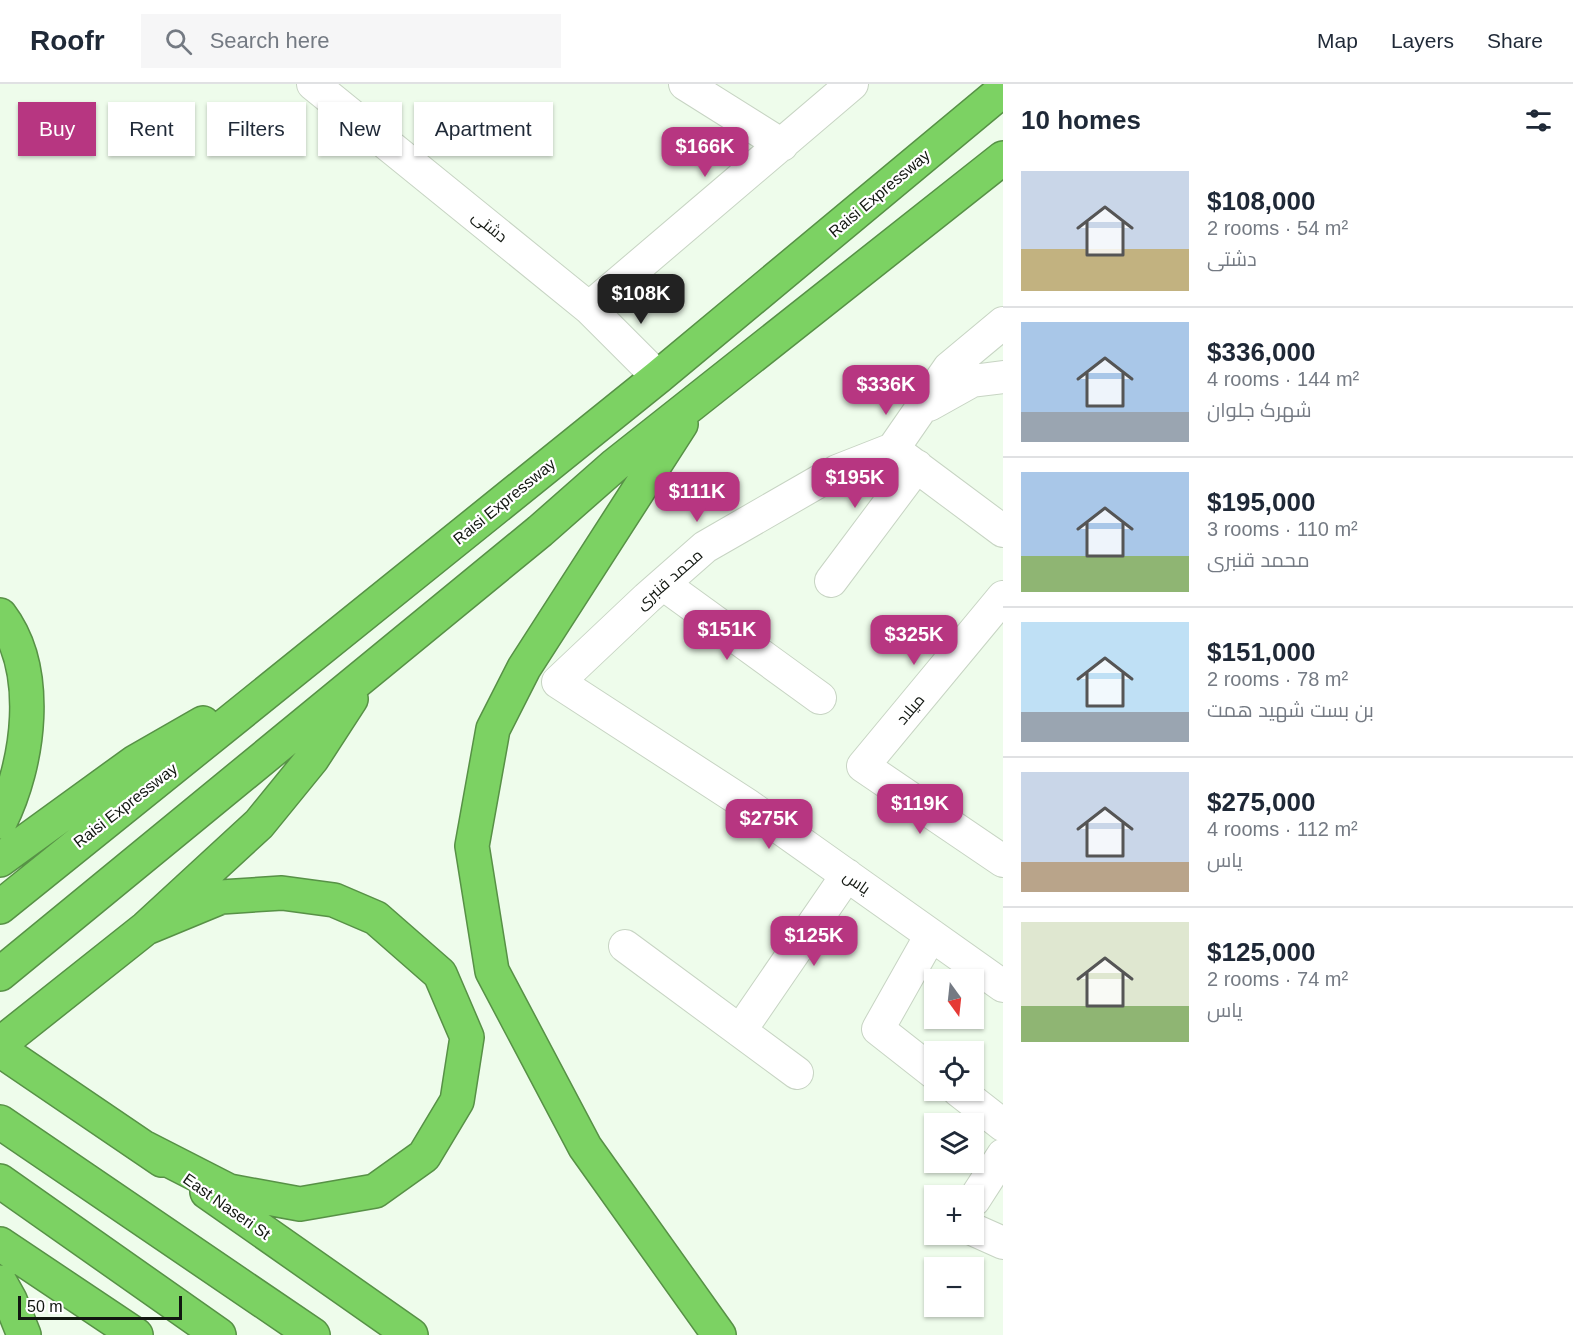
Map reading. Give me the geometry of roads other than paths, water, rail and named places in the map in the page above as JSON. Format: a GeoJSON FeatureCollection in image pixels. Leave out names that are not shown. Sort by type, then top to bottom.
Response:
{"type":"FeatureCollection","features":[{"type":"Feature","properties":{"kind":"highway","name":"Raisi Expressway"},"geometry":{"type":"LineString","coordinates":[[0,907],[658,377],[1003,90]]}},
{"type":"Feature","properties":{"kind":"highway"},"geometry":{"type":"LineString","coordinates":[[0,974],[615,465],[1003,158]]}},
{"type":"Feature","properties":{"kind":"highway"},"geometry":{"type":"LineString","coordinates":[[694,403],[524,668],[493,729],[472,846],[492,970],[585,1148],[719,1335]]}},
{"type":"Feature","properties":{"kind":"highway"},"geometry":{"type":"LineString","coordinates":[[0,615],[10,628],[26,681],[25,742],[0,822]]}},
{"type":"Feature","properties":{"kind":"highway"},"geometry":{"type":"LineString","coordinates":[[0,1044],[146,928],[259,824],[312,759],[370,670]]}},
{"type":"Feature","properties":{"kind":"highway"},"geometry":{"type":"LineString","coordinates":[[0,860],[135,762],[285,676]]}},
{"type":"Feature","properties":{"kind":"highway"},"geometry":{"type":"LineString","coordinates":[[145,1148],[229,1191],[300,1204],[375,1191],[423,1156],[457,1101],[467,1037],[440,974],[376,918],[334,900],[282,893],[221,897],[146,928]]}},
{"type":"Feature","properties":{"kind":"highway","name":"East Naseri St"},"geometry":{"type":"LineString","coordinates":[[0,1050],[145,1148],[411,1335]]}},
{"type":"Feature","properties":{"kind":"highway"},"geometry":{"type":"LineString","coordinates":[[0,1122],[313,1335]]}},
{"type":"Feature","properties":{"kind":"highway"},"geometry":{"type":"LineString","coordinates":[[0,1182],[219,1335]]}},
{"type":"Feature","properties":{"kind":"highway"},"geometry":{"type":"LineString","coordinates":[[0,1244],[136,1335]]}},
{"type":"Feature","properties":{"kind":"highway"},"geometry":{"type":"LineString","coordinates":[[0,1282],[24,1335]]}},
{"type":"Feature","properties":{"kind":"street","name":"دشتی"},"geometry":{"type":"LineString","coordinates":[[313,84],[590,308],[658,377]]}},
{"type":"Feature","properties":{"kind":"street"},"geometry":{"type":"LineString","coordinates":[[685,84],[782,145]]}},
{"type":"Feature","properties":{"kind":"street"},"geometry":{"type":"LineString","coordinates":[[590,308],[782,145],[846,86]]}},
{"type":"Feature","properties":{"kind":"street"},"geometry":{"type":"LineString","coordinates":[[831,581],[905,458],[920,410],[949,368],[1003,323]]}},
{"type":"Feature","properties":{"kind":"street"},"geometry":{"type":"LineString","coordinates":[[920,410],[972,381],[1003,377]]}},
{"type":"Feature","properties":{"kind":"street"},"geometry":{"type":"LineString","coordinates":[[905,458],[1003,531]]}},
{"type":"Feature","properties":{"kind":"street","name":"محمد قنبری"},"geometry":{"type":"LineString","coordinates":[[558,682],[705,547],[837,471],[905,458]]}},
{"type":"Feature","properties":{"kind":"street"},"geometry":{"type":"LineString","coordinates":[[663,584],[820,698]]}},
{"type":"Feature","properties":{"kind":"street","name":"میلاد"},"geometry":{"type":"LineString","coordinates":[[1003,597],[863,766],[1003,861]]}},
{"type":"Feature","properties":{"kind":"street","name":"یاس"},"geometry":{"type":"LineString","coordinates":[[558,682],[749,806],[1003,986]]}},
{"type":"Feature","properties":{"kind":"street"},"geometry":{"type":"LineString","coordinates":[[740,1031],[847,875]]}},
{"type":"Feature","properties":{"kind":"street"},"geometry":{"type":"LineString","coordinates":[[924,1064],[878,1029],[931,935]]}},
{"type":"Feature","properties":{"kind":"street"},"geometry":{"type":"LineString","coordinates":[[625,946],[797,1073]]}},
{"type":"Feature","properties":{"kind":"street"},"geometry":{"type":"LineString","coordinates":[[972,1101],[1003,1125]]}},
{"type":"Feature","properties":{"kind":"street"},"geometry":{"type":"LineString","coordinates":[[984,1185],[1003,1155]]}},
{"type":"Feature","properties":{"kind":"street"},"geometry":{"type":"LineString","coordinates":[[984,1234],[1003,1243]]}}]}
